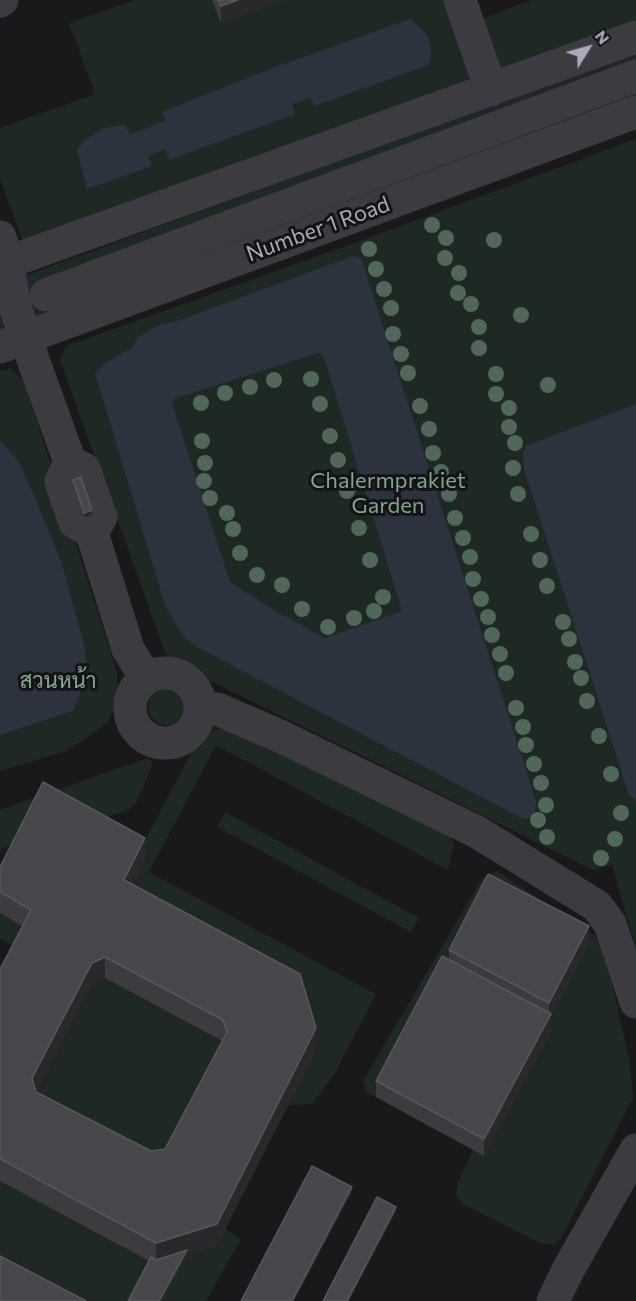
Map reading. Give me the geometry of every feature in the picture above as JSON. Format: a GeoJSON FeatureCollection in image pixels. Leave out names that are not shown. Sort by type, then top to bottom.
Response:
{"type":"FeatureCollection","features":[{"type":"Feature","properties":{"kind":"street"},"geometry":{"type":"LineString","coordinates":[[460,0],[490,90]]}},
{"type":"Feature","properties":{"kind":"street"},"geometry":{"type":"LineString","coordinates":[[147,678],[128,649],[92,534],[75,522],[61,482],[70,462],[13,342],[15,306],[2,255],[490,90],[636,37]]}},
{"type":"Feature","properties":{"kind":"street","name":"Number 1 Road"},"geometry":{"type":"LineString","coordinates":[[46,295],[636,76]]}},
{"type":"Feature","properties":{"kind":"street","name":"Number 1 Road"},"geometry":{"type":"LineString","coordinates":[[13,342],[636,112]]}},
{"type":"Feature","properties":{"kind":"street"},"geometry":{"type":"LineString","coordinates":[[163,673],[175,674],[194,687],[199,698],[200,710],[198,720],[192,730],[183,738],[162,742],[141,733],[134,724],[131,702],[135,691],[147,678],[163,673]]}},
{"type":"Feature","properties":{"kind":"street"},"geometry":{"type":"LineString","coordinates":[[200,710],[217,709],[271,732],[477,832],[597,906],[610,924],[636,1002]]}},
{"type":"Feature","properties":{"kind":"street"},"geometry":{"type":"LineString","coordinates":[[553,1301],[636,1150]]}},
{"type":"Feature","properties":{"kind":"green space"},"geometry":{"type":"Polygon","coordinates":[[[136,0],[447,0],[472,77],[455,88],[24,244],[0,178],[0,128],[95,94],[69,23],[136,0]]]}},
{"type":"Feature","properties":{"kind":"green space"},"geometry":{"type":"Polygon","coordinates":[[[531,0],[636,0],[636,23],[507,72],[492,69],[477,21],[531,0]]]}},
{"type":"Feature","properties":{"kind":"green space"},"geometry":{"type":"Polygon","coordinates":[[[636,51],[636,100],[0,334],[0,285],[636,51]]]}},
{"type":"Feature","properties":{"kind":"green space","name":"Chalermprakiet Garden"},"geometry":{"type":"Polygon","coordinates":[[[636,139],[636,949],[612,865],[593,870],[168,660],[60,360],[66,346],[636,139]]]}},
{"type":"Feature","properties":{"kind":"green space","name":"สวนหน้า"},"geometry":{"type":"Polygon","coordinates":[[[10,368],[24,381],[117,673],[118,698],[107,724],[66,751],[0,771],[0,371],[10,368]]]}},
{"type":"Feature","properties":{"kind":"green space"},"geometry":{"type":"Polygon","coordinates":[[[166,689],[179,694],[184,707],[179,720],[166,725],[153,720],[148,707],[153,694],[166,689]]]}},
{"type":"Feature","properties":{"kind":"green space"},"geometry":{"type":"Polygon","coordinates":[[[223,727],[449,833],[454,844],[448,870],[216,745],[149,872],[376,994],[335,1073],[312,1104],[288,1105],[124,901],[137,855],[197,742],[223,727]]]}},
{"type":"Feature","properties":{"kind":"green space"},"geometry":{"type":"Polygon","coordinates":[[[148,758],[153,763],[137,801],[128,810],[0,849],[0,810],[148,758]]]}},
{"type":"Feature","properties":{"kind":"green space"},"geometry":{"type":"Polygon","coordinates":[[[225,812],[419,918],[411,932],[217,827],[225,812]]]}},
{"type":"Feature","properties":{"kind":"green space"},"geometry":{"type":"Polygon","coordinates":[[[497,871],[594,935],[605,952],[629,1058],[633,1098],[560,1240],[553,1245],[540,1243],[463,1204],[456,1196],[458,1183],[473,1150],[366,1092],[363,1081],[483,877],[497,871]]]}},
{"type":"Feature","properties":{"kind":"green space"},"geometry":{"type":"Polygon","coordinates":[[[0,913],[31,931],[21,950],[0,939],[0,913]]]}},
{"type":"Feature","properties":{"kind":"green space"},"geometry":{"type":"Polygon","coordinates":[[[105,978],[223,1042],[165,1171],[32,1100],[92,984],[105,978]]]}},
{"type":"Feature","properties":{"kind":"green space"},"geometry":{"type":"Polygon","coordinates":[[[0,1181],[156,1265],[217,1245],[225,1228],[241,1239],[206,1301],[54,1301],[0,1273],[0,1181]]]}},
{"type":"Feature","properties":{"kind":"water"},"geometry":{"type":"Polygon","coordinates":[[[410,19],[428,36],[431,50],[429,65],[314,106],[310,98],[292,104],[295,114],[169,160],[165,149],[148,156],[152,166],[87,189],[77,149],[86,139],[104,128],[125,125],[130,135],[166,120],[162,112],[270,69],[410,19]]]}},
{"type":"Feature","properties":{"kind":"water"},"geometry":{"type":"Polygon","coordinates":[[[353,256],[361,258],[536,801],[535,811],[528,819],[521,818],[197,647],[184,637],[166,608],[95,373],[105,363],[132,348],[137,338],[154,327],[183,319],[353,256]],[[321,353],[173,399],[172,403],[230,582],[277,612],[325,638],[402,611],[321,353]]]}},
{"type":"Feature","properties":{"kind":"water"},"geometry":{"type":"Polygon","coordinates":[[[636,404],[636,801],[629,795],[524,469],[523,453],[526,446],[636,404]]]}},
{"type":"Feature","properties":{"kind":"water"},"geometry":{"type":"Polygon","coordinates":[[[0,440],[21,465],[61,561],[85,648],[86,678],[73,711],[0,735],[0,440]]]}},
{"type":"Feature","properties":{"kind":"building"},"geometry":{"type":"Polygon","coordinates":[[[218,0],[238,0],[221,6],[218,0]]]}},
{"type":"Feature","properties":{"kind":"building"},"geometry":{"type":"Polygon","coordinates":[[[81,477],[92,510],[84,513],[73,480],[81,477]]]}},
{"type":"Feature","properties":{"kind":"building"},"geometry":{"type":"Polygon","coordinates":[[[43,782],[145,838],[124,880],[300,974],[316,1028],[217,1224],[156,1243],[0,1159],[0,969],[31,910],[0,892],[0,867],[43,782]],[[105,957],[92,963],[32,1078],[36,1092],[151,1151],[165,1149],[227,1032],[223,1020],[105,957]]]}},
{"type":"Feature","properties":{"kind":"building"},"geometry":{"type":"Polygon","coordinates":[[[488,874],[589,926],[549,1003],[449,950],[488,874]]]}},
{"type":"Feature","properties":{"kind":"building"},"geometry":{"type":"Polygon","coordinates":[[[442,956],[551,1014],[484,1139],[376,1081],[442,956]]]}},
{"type":"Feature","properties":{"kind":"building"},"geometry":{"type":"Polygon","coordinates":[[[312,1166],[352,1187],[292,1301],[241,1301],[312,1166]]]}},
{"type":"Feature","properties":{"kind":"building"},"geometry":{"type":"Polygon","coordinates":[[[377,1197],[396,1207],[347,1301],[323,1301],[377,1197]]]}},
{"type":"Feature","properties":{"kind":"building"},"geometry":{"type":"Polygon","coordinates":[[[187,1250],[159,1301],[128,1301],[151,1257],[156,1260],[187,1250]]]}},
{"type":"Feature","properties":{"kind":"building"},"geometry":{"type":"Polygon","coordinates":[[[0,1256],[86,1301],[0,1301],[0,1256]]]}}]}
